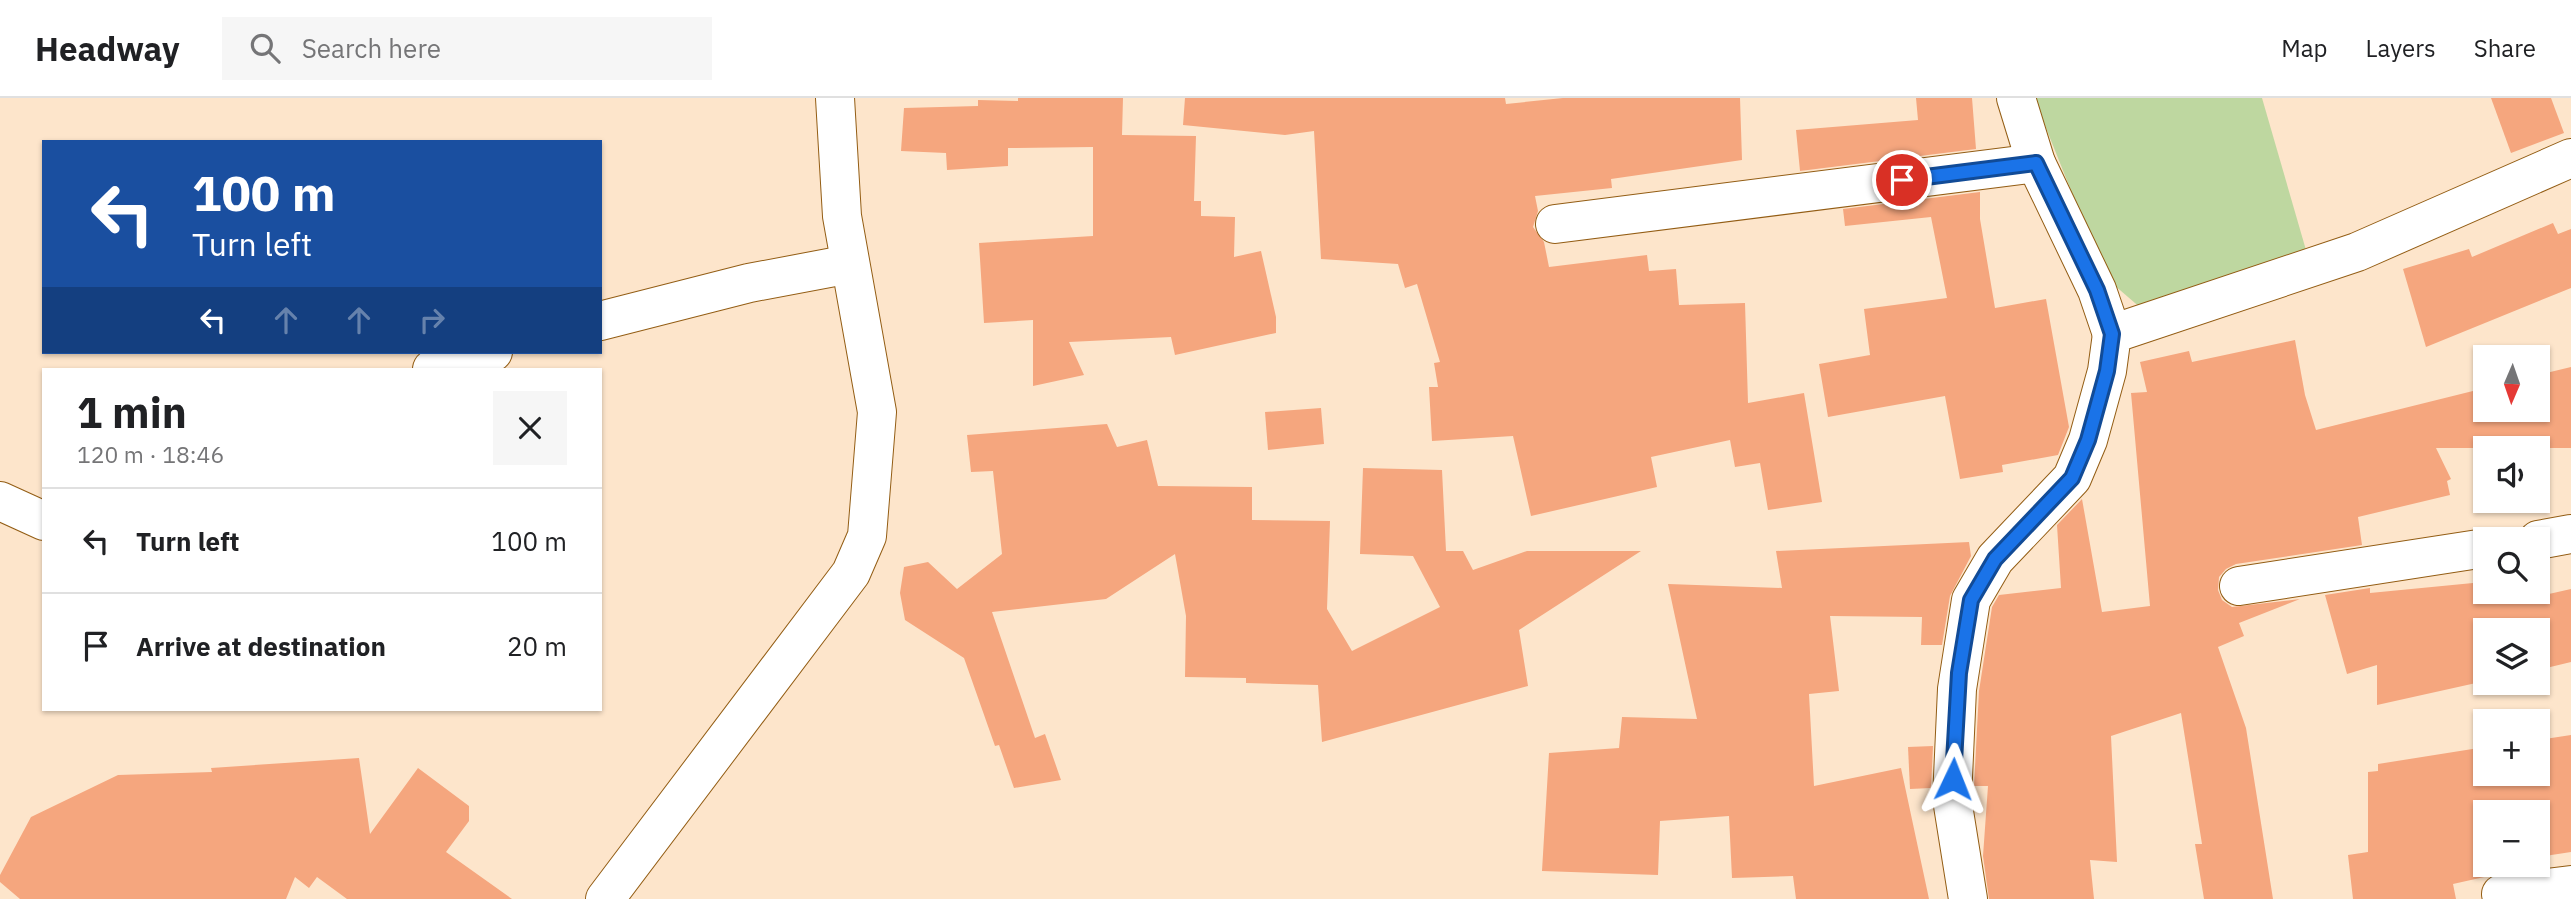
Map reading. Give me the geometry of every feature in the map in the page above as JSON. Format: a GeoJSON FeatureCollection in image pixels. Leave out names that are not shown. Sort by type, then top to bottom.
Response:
{"type":"FeatureCollection","features":[{"type":"Feature","properties":{"kind":"street"},"geometry":{"type":"LineString","coordinates":[[606,899],[851,573],[867,536],[877,412],[842,216],[835,98]]}},
{"type":"Feature","properties":{"kind":"street"},"geometry":{"type":"LineString","coordinates":[[1968,899],[1952,799],[1957,689],[1971,600],[1995,559],[2072,478],[2091,429],[2107,371],[2112,334],[2097,290],[2036,163],[2016,98]]}},
{"type":"Feature","properties":{"kind":"street"},"geometry":{"type":"LineString","coordinates":[[2112,334],[2357,252],[2571,158]]}},
{"type":"Feature","properties":{"kind":"street"},"geometry":{"type":"LineString","coordinates":[[1555,224],[2036,163]]}},
{"type":"Feature","properties":{"kind":"street"},"geometry":{"type":"LineString","coordinates":[[602,320],[749,283],[850,264]]}},
{"type":"Feature","properties":{"kind":"street"},"geometry":{"type":"LineString","coordinates":[[436,368],[486,354]]}},
{"type":"Feature","properties":{"kind":"street"},"geometry":{"type":"LineString","coordinates":[[0,501],[42,520]]}},
{"type":"Feature","properties":{"kind":"street"},"geometry":{"type":"LineString","coordinates":[[2550,538],[2571,534]]}},
{"type":"Feature","properties":{"kind":"street"},"geometry":{"type":"LineString","coordinates":[[2239,586],[2473,550]]}},
{"type":"Feature","properties":{"kind":"street"},"geometry":{"type":"LineString","coordinates":[[2501,894],[2571,885]]}},
{"type":"Feature","properties":{"kind":"green space"},"geometry":{"type":"Polygon","coordinates":[[[2034,98],[2262,98],[2308,257],[2150,316],[2106,278],[2034,98]]]}},
{"type":"Feature","properties":{"kind":"building"},"geometry":{"type":"Polygon","coordinates":[[[1018,98],[1123,98],[1122,135],[1196,136],[1194,201],[1201,201],[1201,216],[1235,217],[1234,257],[1261,251],[1276,317],[1276,333],[1175,355],[1171,337],[1069,342],[1084,375],[1033,386],[1033,320],[984,323],[979,243],[1093,236],[1093,147],[1008,148],[1008,166],[947,170],[946,153],[901,151],[904,108],[978,106],[978,100],[1018,101],[1018,98]]]}},
{"type":"Feature","properties":{"kind":"building"},"geometry":{"type":"Polygon","coordinates":[[[1185,98],[1505,98],[1506,104],[1563,98],[1740,98],[1742,160],[1611,179],[1612,188],[1535,196],[1538,211],[1533,227],[1544,242],[1549,267],[1647,255],[1649,271],[1676,269],[1679,305],[1745,303],[1748,403],[1804,393],[1822,502],[1768,510],[1760,463],[1735,467],[1730,440],[1651,457],[1657,487],[1531,516],[1513,436],[1432,441],[1429,387],[1438,387],[1434,363],[1440,362],[1417,284],[1405,288],[1398,264],[1321,259],[1314,131],[1285,135],[1183,125],[1185,98]]]}},
{"type":"Feature","properties":{"kind":"building"},"geometry":{"type":"Polygon","coordinates":[[[1916,98],[1972,98],[1976,149],[1800,171],[1796,130],[1918,120],[1916,98]]]}},
{"type":"Feature","properties":{"kind":"building"},"geometry":{"type":"Polygon","coordinates":[[[2491,98],[2551,98],[2564,133],[2511,153],[2491,98]]]}},
{"type":"Feature","properties":{"kind":"building"},"geometry":{"type":"Polygon","coordinates":[[[1980,192],[1980,219],[1995,308],[2046,299],[2069,427],[2058,455],[2002,465],[2003,472],[1960,479],[1945,396],[1828,417],[1819,364],[1870,355],[1864,309],[1947,298],[1931,217],[1845,226],[1843,209],[1980,192]]]}},
{"type":"Feature","properties":{"kind":"building"},"geometry":{"type":"Polygon","coordinates":[[[2553,223],[2558,234],[2571,229],[2571,288],[2426,347],[2403,269],[2469,249],[2472,257],[2553,223]]]}},
{"type":"Feature","properties":{"kind":"building"},"geometry":{"type":"Polygon","coordinates":[[[2295,340],[2305,395],[2316,430],[2473,391],[2473,422],[2550,422],[2550,372],[2571,367],[2571,448],[2550,448],[2550,436],[2473,436],[2473,448],[2436,448],[2451,479],[2447,481],[2450,495],[2358,517],[2362,545],[2236,564],[2226,569],[2219,577],[2218,590],[2222,600],[2232,607],[2300,599],[2239,623],[2244,636],[2218,647],[2246,728],[2273,899],[2204,899],[2195,844],[2202,844],[2181,713],[2111,736],[2117,862],[2090,860],[2094,899],[1989,899],[1983,856],[1988,786],[1974,786],[1979,691],[1992,607],[1999,595],[2061,588],[2057,525],[2082,499],[2102,612],[2150,606],[2131,393],[2147,392],[2140,362],[2189,351],[2192,362],[2295,340]]]}},
{"type":"Feature","properties":{"kind":"building"},"geometry":{"type":"Polygon","coordinates":[[[1321,408],[1324,444],[1268,450],[1265,412],[1321,408]]]}},
{"type":"Feature","properties":{"kind":"building"},"geometry":{"type":"Polygon","coordinates":[[[1107,424],[1117,447],[1147,440],[1158,486],[1252,487],[1252,520],[1330,521],[1327,609],[1352,651],[1440,607],[1413,556],[1360,554],[1363,468],[1442,470],[1446,551],[1463,551],[1473,570],[1527,551],[1641,551],[1519,630],[1528,686],[1322,742],[1318,685],[1246,683],[1246,678],[1185,677],[1186,616],[1175,554],[1106,599],[992,612],[1035,738],[1045,734],[1061,780],[1014,788],[999,745],[995,746],[964,658],[905,620],[900,593],[904,567],[928,562],[957,589],[1002,554],[993,471],[971,472],[967,435],[1107,424]]]}},
{"type":"Feature","properties":{"kind":"building"},"geometry":{"type":"Polygon","coordinates":[[[1969,542],[1971,556],[1950,596],[1942,645],[1921,645],[1922,617],[1830,616],[1839,691],[1809,694],[1814,786],[1901,768],[1929,899],[1796,899],[1793,876],[1732,878],[1729,816],[1660,821],[1658,875],[1542,871],[1549,753],[1619,748],[1622,717],[1697,719],[1668,584],[1782,588],[1776,551],[1969,542]]]}},
{"type":"Feature","properties":{"kind":"building"},"geometry":{"type":"Polygon","coordinates":[[[2473,583],[2473,604],[2550,604],[2550,594],[2571,589],[2571,662],[2550,667],[2550,618],[2473,618],[2473,684],[2377,705],[2377,665],[2347,674],[2325,595],[2370,588],[2370,593],[2473,583]]]}},
{"type":"Feature","properties":{"kind":"building"},"geometry":{"type":"Polygon","coordinates":[[[2571,735],[2571,852],[2550,855],[2550,800],[2473,800],[2473,877],[2484,877],[2453,884],[2456,899],[2353,899],[2348,855],[2368,852],[2368,772],[2378,771],[2378,764],[2473,749],[2473,786],[2550,786],[2550,738],[2571,735]]]}},
{"type":"Feature","properties":{"kind":"building"},"geometry":{"type":"Polygon","coordinates":[[[1933,746],[1931,788],[1910,789],[1908,747],[1933,746]]]}},
{"type":"Feature","properties":{"kind":"building"},"geometry":{"type":"Polygon","coordinates":[[[359,758],[370,834],[418,768],[469,806],[469,821],[446,852],[512,899],[347,899],[317,877],[309,888],[295,877],[286,899],[20,899],[0,882],[0,875],[31,817],[118,775],[212,772],[211,768],[359,758]]]}},
{"type":"Feature","properties":{"kind":"route"},"geometry":{"type":"LineString","coordinates":[[1902,180],[2036,163],[2097,290],[2112,334],[2107,371],[2088,440],[2072,478],[1995,559],[1971,600],[1959,673],[1953,779]]}}]}
